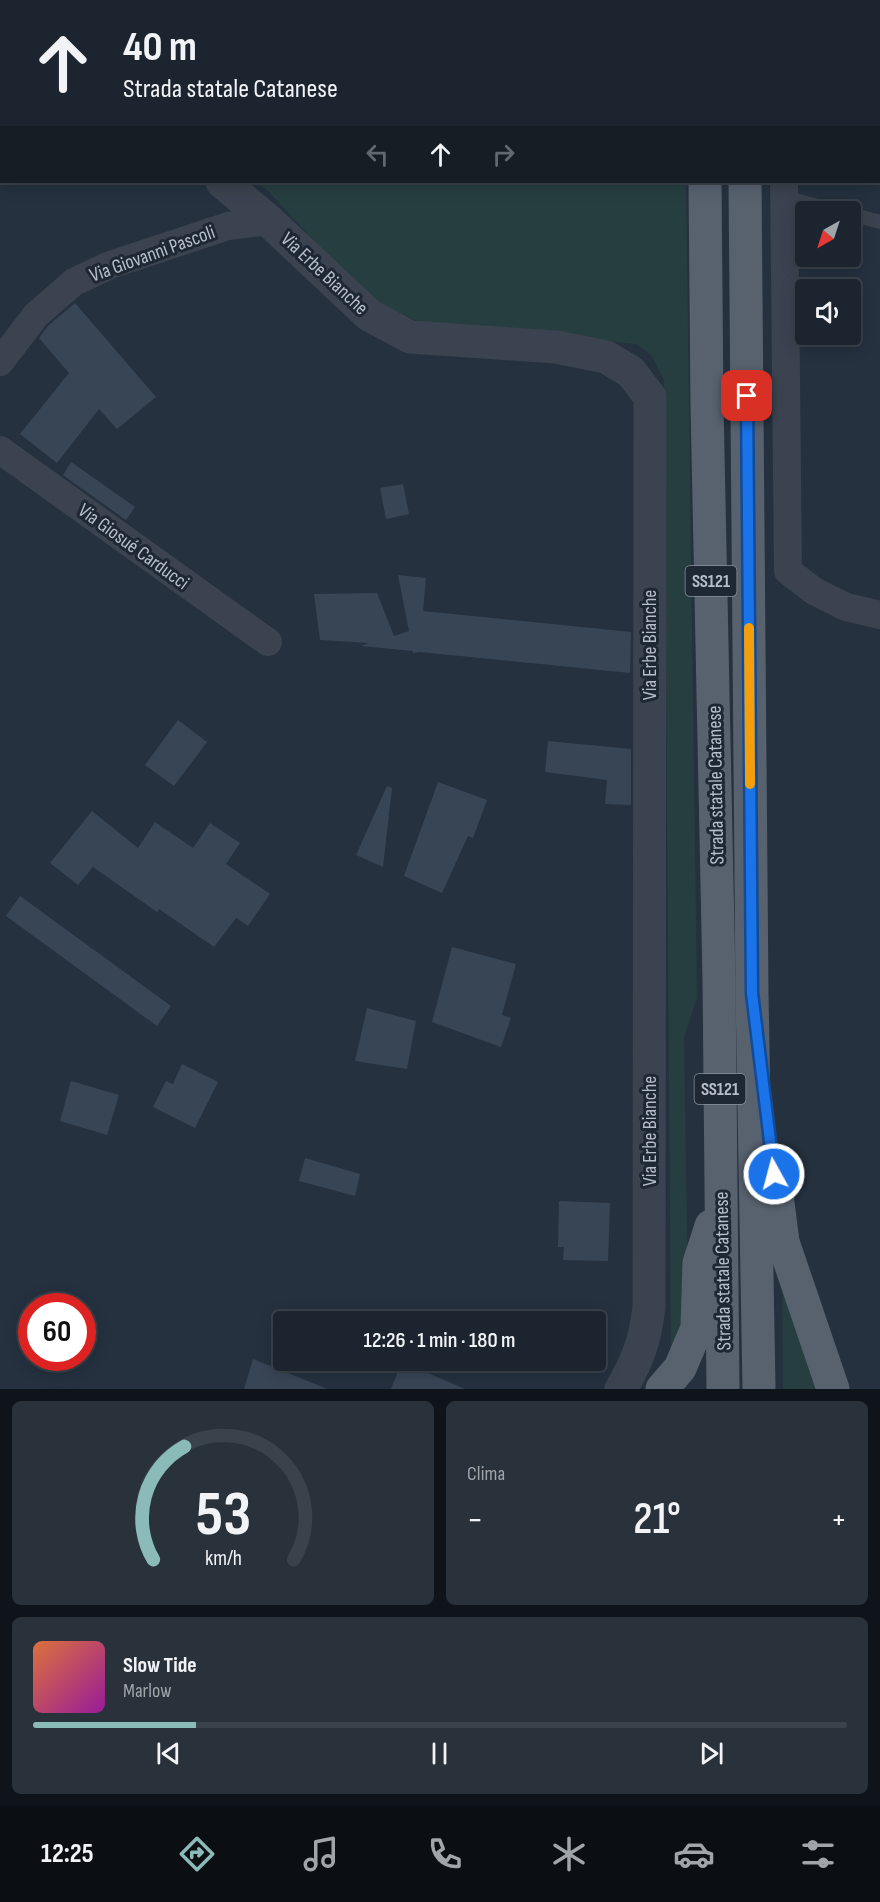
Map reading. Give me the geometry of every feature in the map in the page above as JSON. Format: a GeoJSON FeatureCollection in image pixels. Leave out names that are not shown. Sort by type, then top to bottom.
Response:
{"type":"FeatureCollection","features":[{"type":"Feature","properties":{"kind":"main road","name":"Strada statale Catanese"},"geometry":{"type":"LineString","coordinates":[[705,183],[707,417],[719,980],[723,1389]]}},
{"type":"Feature","properties":{"kind":"main road","name":"Strada statale Catanese"},"geometry":{"type":"LineString","coordinates":[[745,183],[752,993],[759,1389]]}},
{"type":"Feature","properties":{"kind":"main road"},"geometry":{"type":"LineString","coordinates":[[752,993],[783,1242],[832,1389]]}},
{"type":"Feature","properties":{"kind":"main road"},"geometry":{"type":"LineString","coordinates":[[662,1389],[680,1368],[697,1328],[699,1263],[721,1199]]}},
{"type":"Feature","properties":{"kind":"street","name":"Via Erbe Bianche"},"geometry":{"type":"LineString","coordinates":[[223,183],[269,221],[369,315],[410,337],[555,347],[606,357],[631,372],[650,397],[649,1307],[645,1339],[621,1389]]}},
{"type":"Feature","properties":{"kind":"street"},"geometry":{"type":"LineString","coordinates":[[784,189],[788,571],[814,591],[846,607],[880,615]]}},
{"type":"Feature","properties":{"kind":"street","name":"Via Giovanni Pascoli"},"geometry":{"type":"LineString","coordinates":[[0,362],[36,315],[74,282],[110,265],[228,226],[269,221]]}},
{"type":"Feature","properties":{"kind":"street","name":"Via Giosué Carducci"},"geometry":{"type":"LineString","coordinates":[[0,450],[268,642]]}},
{"type":"Feature","properties":{"kind":"lane"},"geometry":{"type":"LineString","coordinates":[[784,189],[813,201]]}},
{"type":"Feature","properties":{"kind":"lane"},"geometry":{"type":"LineString","coordinates":[[861,217],[880,222]]}},
{"type":"Feature","properties":{"kind":"green space"},"geometry":{"type":"Polygon","coordinates":[[[257,183],[686,183],[697,998],[684,1037],[688,1287],[683,1329],[671,1361],[664,380],[651,355],[636,344],[419,322],[377,302],[330,258],[268,191],[257,183]]]}},
{"type":"Feature","properties":{"kind":"green space"},"geometry":{"type":"Polygon","coordinates":[[[782,1276],[818,1389],[783,1389],[782,1276]]]}},
{"type":"Feature","properties":{"kind":"building"},"geometry":{"type":"Polygon","coordinates":[[[75,303],[156,397],[117,429],[99,409],[57,463],[20,434],[69,373],[39,338],[48,326],[75,303]]]}},
{"type":"Feature","properties":{"kind":"building"},"geometry":{"type":"Polygon","coordinates":[[[71,462],[135,507],[126,520],[63,475],[71,462]]]}},
{"type":"Feature","properties":{"kind":"building"},"geometry":{"type":"Polygon","coordinates":[[[403,484],[409,514],[386,519],[380,488],[403,484]]]}},
{"type":"Feature","properties":{"kind":"building"},"geometry":{"type":"Polygon","coordinates":[[[398,575],[426,578],[423,611],[631,632],[630,673],[413,653],[413,651],[361,646],[369,643],[320,640],[314,594],[377,593],[394,636],[409,631],[398,575]]]}},
{"type":"Feature","properties":{"kind":"building"},"geometry":{"type":"Polygon","coordinates":[[[178,720],[207,742],[174,786],[145,765],[178,720]]]}},
{"type":"Feature","properties":{"kind":"building"},"geometry":{"type":"Polygon","coordinates":[[[548,741],[631,749],[631,805],[605,804],[607,780],[545,772],[548,741]]]}},
{"type":"Feature","properties":{"kind":"building"},"geometry":{"type":"Polygon","coordinates":[[[438,782],[487,800],[473,838],[468,836],[442,893],[404,876],[438,782]]]}},
{"type":"Feature","properties":{"kind":"building"},"geometry":{"type":"Polygon","coordinates":[[[387,786],[392,788],[383,867],[356,855],[387,786]]]}},
{"type":"Feature","properties":{"kind":"building"},"geometry":{"type":"Polygon","coordinates":[[[92,811],[138,848],[155,822],[193,848],[210,823],[240,843],[226,864],[270,894],[248,926],[236,918],[214,947],[159,909],[157,912],[93,867],[78,885],[50,863],[92,811]]]}},
{"type":"Feature","properties":{"kind":"building"},"geometry":{"type":"Polygon","coordinates":[[[20,896],[171,1006],[157,1026],[6,916],[20,896]]]}},
{"type":"Feature","properties":{"kind":"building"},"geometry":{"type":"Polygon","coordinates":[[[452,947],[516,964],[502,1015],[511,1018],[501,1047],[432,1022],[452,947]]]}},
{"type":"Feature","properties":{"kind":"building"},"geometry":{"type":"Polygon","coordinates":[[[367,1008],[416,1021],[407,1069],[355,1061],[367,1008]]]}},
{"type":"Feature","properties":{"kind":"building"},"geometry":{"type":"Polygon","coordinates":[[[182,1064],[218,1082],[195,1128],[153,1107],[166,1081],[173,1084],[182,1064]]]}},
{"type":"Feature","properties":{"kind":"building"},"geometry":{"type":"Polygon","coordinates":[[[71,1081],[119,1095],[107,1135],[60,1121],[71,1081]]]}},
{"type":"Feature","properties":{"kind":"building"},"geometry":{"type":"Polygon","coordinates":[[[305,1158],[360,1174],[355,1196],[299,1181],[305,1158]]]}},
{"type":"Feature","properties":{"kind":"building"},"geometry":{"type":"Polygon","coordinates":[[[559,1201],[610,1203],[608,1261],[563,1260],[564,1247],[558,1247],[559,1201]]]}},
{"type":"Feature","properties":{"kind":"building"},"geometry":{"type":"Polygon","coordinates":[[[253,1359],[273,1367],[273,1371],[283,1371],[325,1388],[325,1389],[244,1389],[253,1359]]]}},
{"type":"Feature","properties":{"kind":"building"},"geometry":{"type":"Polygon","coordinates":[[[398,1371],[423,1371],[465,1389],[391,1389],[398,1371]]]}},
{"type":"Feature","properties":{"kind":"slow traffic"},"geometry":{"type":"LineString","coordinates":[[749,628],[750,784]]}},
{"type":"Feature","properties":{"kind":"route"},"geometry":{"type":"LineString","coordinates":[[747,396],[752,993],[774,1174]]}}]}
